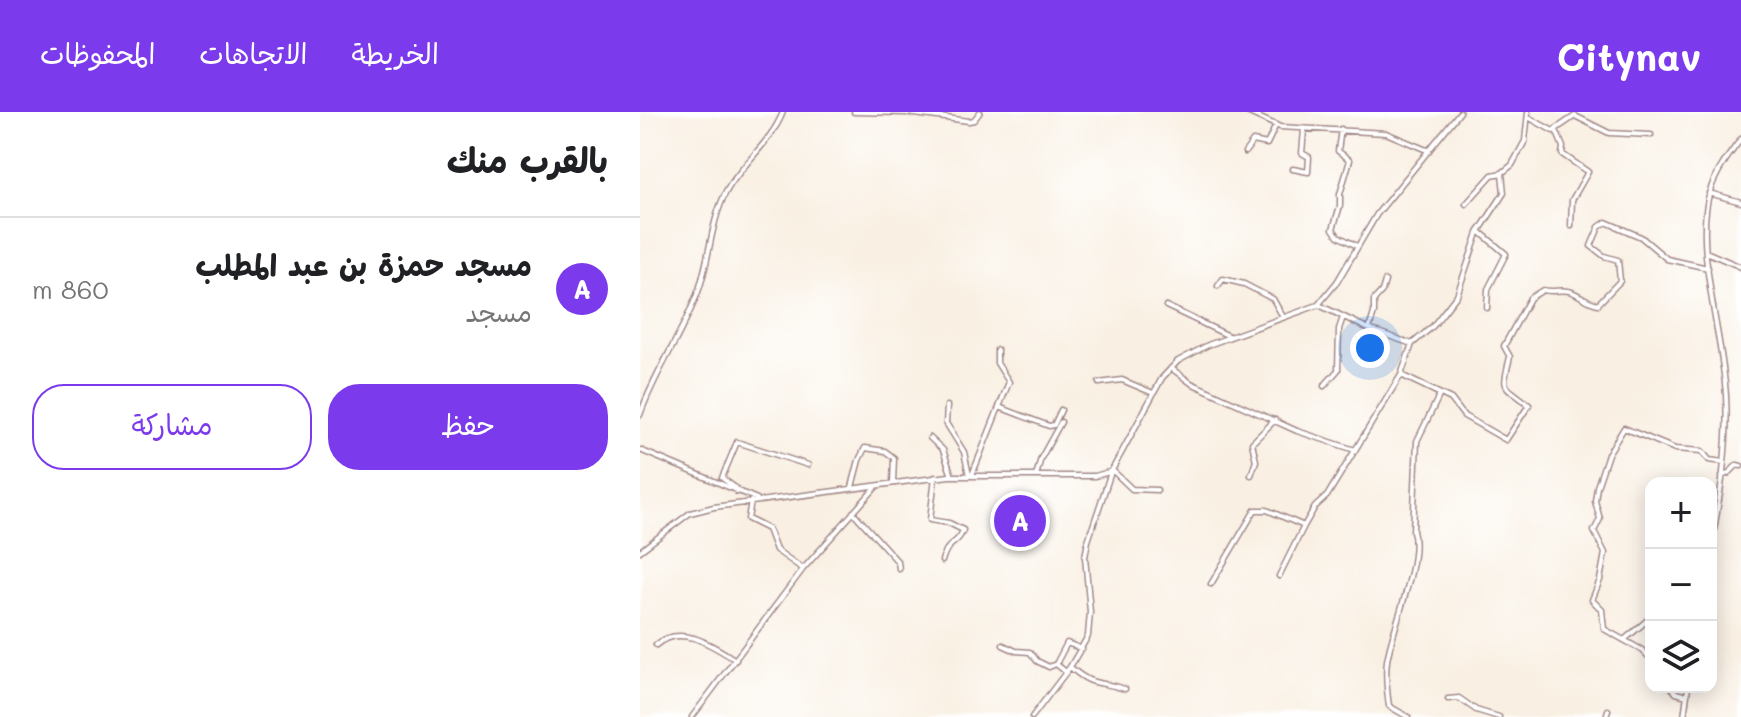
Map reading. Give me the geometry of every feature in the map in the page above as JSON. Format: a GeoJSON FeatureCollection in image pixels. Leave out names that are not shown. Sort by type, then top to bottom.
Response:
{"type":"FeatureCollection","features":[{"type":"Feature","properties":{"kind":"street"},"geometry":{"type":"LineString","coordinates":[[640,415],[655,378],[697,297],[723,198],[775,131],[783,112]]}},
{"type":"Feature","properties":{"kind":"street"},"geometry":{"type":"LineString","coordinates":[[854,112],[906,113],[969,121],[980,112]]}},
{"type":"Feature","properties":{"kind":"street"},"geometry":{"type":"LineString","coordinates":[[1247,112],[1276,125],[1304,130],[1386,133],[1429,151]]}},
{"type":"Feature","properties":{"kind":"street"},"geometry":{"type":"LineString","coordinates":[[1032,717],[1082,649],[1091,623],[1085,549],[1111,471],[1153,393],[1171,368],[1200,349],[1318,305],[1337,282],[1377,214],[1460,112]]}},
{"type":"Feature","properties":{"kind":"street"},"geometry":{"type":"LineString","coordinates":[[1466,204],[1492,175],[1502,173],[1512,165],[1522,150],[1528,115],[1556,130],[1563,147],[1562,154],[1588,172],[1572,200],[1571,226]]}},
{"type":"Feature","properties":{"kind":"street"},"geometry":{"type":"LineString","coordinates":[[1556,130],[1575,116],[1609,133],[1651,135]]}},
{"type":"Feature","properties":{"kind":"street"},"geometry":{"type":"LineString","coordinates":[[1245,152],[1253,141],[1267,144],[1276,125]]}},
{"type":"Feature","properties":{"kind":"street"},"geometry":{"type":"LineString","coordinates":[[1341,129],[1338,151],[1350,160],[1333,229],[1338,236],[1357,246]]}},
{"type":"Feature","properties":{"kind":"street"},"geometry":{"type":"LineString","coordinates":[[1293,169],[1308,172],[1309,157],[1302,153],[1304,130]]}},
{"type":"Feature","properties":{"kind":"street"},"geometry":{"type":"LineString","coordinates":[[1717,508],[1727,418],[1725,374],[1704,222],[1709,193],[1718,172],[1741,139]]}},
{"type":"Feature","properties":{"kind":"street"},"geometry":{"type":"LineString","coordinates":[[1733,150],[1741,153]]}},
{"type":"Feature","properties":{"kind":"street"},"geometry":{"type":"LineString","coordinates":[[1279,576],[1315,507],[1327,496],[1401,375],[1412,344],[1433,326],[1457,295],[1479,231],[1504,193],[1502,173]]}},
{"type":"Feature","properties":{"kind":"street"},"geometry":{"type":"LineString","coordinates":[[1709,193],[1741,202]]}},
{"type":"Feature","properties":{"kind":"street"},"geometry":{"type":"LineString","coordinates":[[1401,375],[1451,399],[1464,416],[1501,439],[1508,439],[1529,405],[1503,381],[1510,357],[1504,348],[1505,343],[1524,307],[1539,292],[1568,290],[1588,302],[1598,304],[1617,287],[1621,275],[1619,262],[1591,246],[1602,224],[1610,222],[1641,237],[1667,259],[1708,268]]}},
{"type":"Feature","properties":{"kind":"street"},"geometry":{"type":"LineString","coordinates":[[1479,231],[1506,254],[1488,289],[1487,308]]}},
{"type":"Feature","properties":{"kind":"street"},"geometry":{"type":"LineString","coordinates":[[1706,252],[1741,267]]}},
{"type":"Feature","properties":{"kind":"street"},"geometry":{"type":"LineString","coordinates":[[1218,286],[1223,279],[1244,284],[1273,299],[1283,317]]}},
{"type":"Feature","properties":{"kind":"street"},"geometry":{"type":"LineString","coordinates":[[1369,329],[1374,300],[1382,291],[1385,281]]}},
{"type":"Feature","properties":{"kind":"street"},"geometry":{"type":"LineString","coordinates":[[1318,305],[1369,329],[1412,344]]}},
{"type":"Feature","properties":{"kind":"street"},"geometry":{"type":"LineString","coordinates":[[1166,306],[1229,336]]}},
{"type":"Feature","properties":{"kind":"street"},"geometry":{"type":"LineString","coordinates":[[1324,386],[1338,370],[1339,329],[1343,317]]}},
{"type":"Feature","properties":{"kind":"street"},"geometry":{"type":"LineString","coordinates":[[971,475],[1009,382],[997,363],[997,350]]}},
{"type":"Feature","properties":{"kind":"street"},"geometry":{"type":"LineString","coordinates":[[1171,368],[1191,383],[1297,431],[1355,450]]}},
{"type":"Feature","properties":{"kind":"street"},"geometry":{"type":"LineString","coordinates":[[1099,383],[1122,380],[1153,393]]}},
{"type":"Feature","properties":{"kind":"street"},"geometry":{"type":"LineString","coordinates":[[1408,717],[1389,706],[1387,664],[1408,587],[1415,545],[1413,516],[1417,441],[1440,394]]}},
{"type":"Feature","properties":{"kind":"street"},"geometry":{"type":"LineString","coordinates":[[947,406],[946,423],[964,452],[971,475]]}},
{"type":"Feature","properties":{"kind":"street"},"geometry":{"type":"LineString","coordinates":[[999,407],[1049,426],[1054,425],[1061,410]]}},
{"type":"Feature","properties":{"kind":"street"},"geometry":{"type":"LineString","coordinates":[[1251,475],[1256,461],[1252,443],[1275,420]]}},
{"type":"Feature","properties":{"kind":"street"},"geometry":{"type":"LineString","coordinates":[[1036,476],[1041,458],[1061,422]]}},
{"type":"Feature","properties":{"kind":"street"},"geometry":{"type":"LineString","coordinates":[[1645,653],[1604,629],[1602,610],[1592,597],[1600,580],[1605,553],[1594,531],[1600,519],[1595,501],[1597,487],[1608,454],[1624,428],[1667,447],[1702,451],[1709,460],[1724,462]]}},
{"type":"Feature","properties":{"kind":"street"},"geometry":{"type":"LineString","coordinates":[[930,438],[943,450],[952,476]]}},
{"type":"Feature","properties":{"kind":"street"},"geometry":{"type":"LineString","coordinates":[[737,492],[724,481],[722,475],[737,442],[808,465]]}},
{"type":"Feature","properties":{"kind":"street"},"geometry":{"type":"LineString","coordinates":[[852,487],[865,448],[885,451],[894,458],[893,482]]}},
{"type":"Feature","properties":{"kind":"street"},"geometry":{"type":"LineString","coordinates":[[640,450],[759,500]]}},
{"type":"Feature","properties":{"kind":"street"},"geometry":{"type":"LineString","coordinates":[[1722,476],[1737,465],[1741,466]]}},
{"type":"Feature","properties":{"kind":"street"},"geometry":{"type":"LineString","coordinates":[[640,551],[690,513],[751,501],[935,477],[1095,476],[1111,471]]}},
{"type":"Feature","properties":{"kind":"street"},"geometry":{"type":"LineString","coordinates":[[1111,471],[1132,489],[1157,490]]}},
{"type":"Feature","properties":{"kind":"street"},"geometry":{"type":"LineString","coordinates":[[935,477],[930,520],[949,523],[963,530],[960,538],[947,547],[942,561]]}},
{"type":"Feature","properties":{"kind":"street"},"geometry":{"type":"LineString","coordinates":[[692,717],[803,569],[879,484]]}},
{"type":"Feature","properties":{"kind":"street"},"geometry":{"type":"LineString","coordinates":[[751,501],[748,519],[768,529],[776,550],[803,569]]}},
{"type":"Feature","properties":{"kind":"street"},"geometry":{"type":"LineString","coordinates":[[1211,584],[1255,510],[1267,510],[1304,526]]}},
{"type":"Feature","properties":{"kind":"street"},"geometry":{"type":"LineString","coordinates":[[853,512],[898,562],[899,569]]}},
{"type":"Feature","properties":{"kind":"street"},"geometry":{"type":"LineString","coordinates":[[1624,640],[1646,621]]}},
{"type":"Feature","properties":{"kind":"street"},"geometry":{"type":"LineString","coordinates":[[656,645],[663,639],[684,635],[696,637],[736,660]]}},
{"type":"Feature","properties":{"kind":"street"},"geometry":{"type":"LineString","coordinates":[[1056,664],[1067,643],[1082,649]]}},
{"type":"Feature","properties":{"kind":"street"},"geometry":{"type":"LineString","coordinates":[[1003,645],[1016,651],[1030,652],[1037,661],[1046,666],[1056,664],[1066,672]]}},
{"type":"Feature","properties":{"kind":"street"},"geometry":{"type":"LineString","coordinates":[[1070,667],[1091,683],[1106,683],[1125,689]]}},
{"type":"Feature","properties":{"kind":"street"},"geometry":{"type":"LineString","coordinates":[[1676,693],[1687,696]]}},
{"type":"Feature","properties":{"kind":"street"},"geometry":{"type":"LineString","coordinates":[[1684,717],[1687,693]]}},
{"type":"Feature","properties":{"kind":"street"},"geometry":{"type":"LineString","coordinates":[[1448,699],[1459,698],[1481,713],[1499,717]]}},
{"type":"Feature","properties":{"kind":"street"},"geometry":{"type":"LineString","coordinates":[[1606,717],[1608,710]]}},
{"type":"Feature","properties":{"kind":"place","name":"مسجد حمزة بن عبد المطلب"},"geometry":{"type":"Point","coordinates":[1020,521]}}]}
